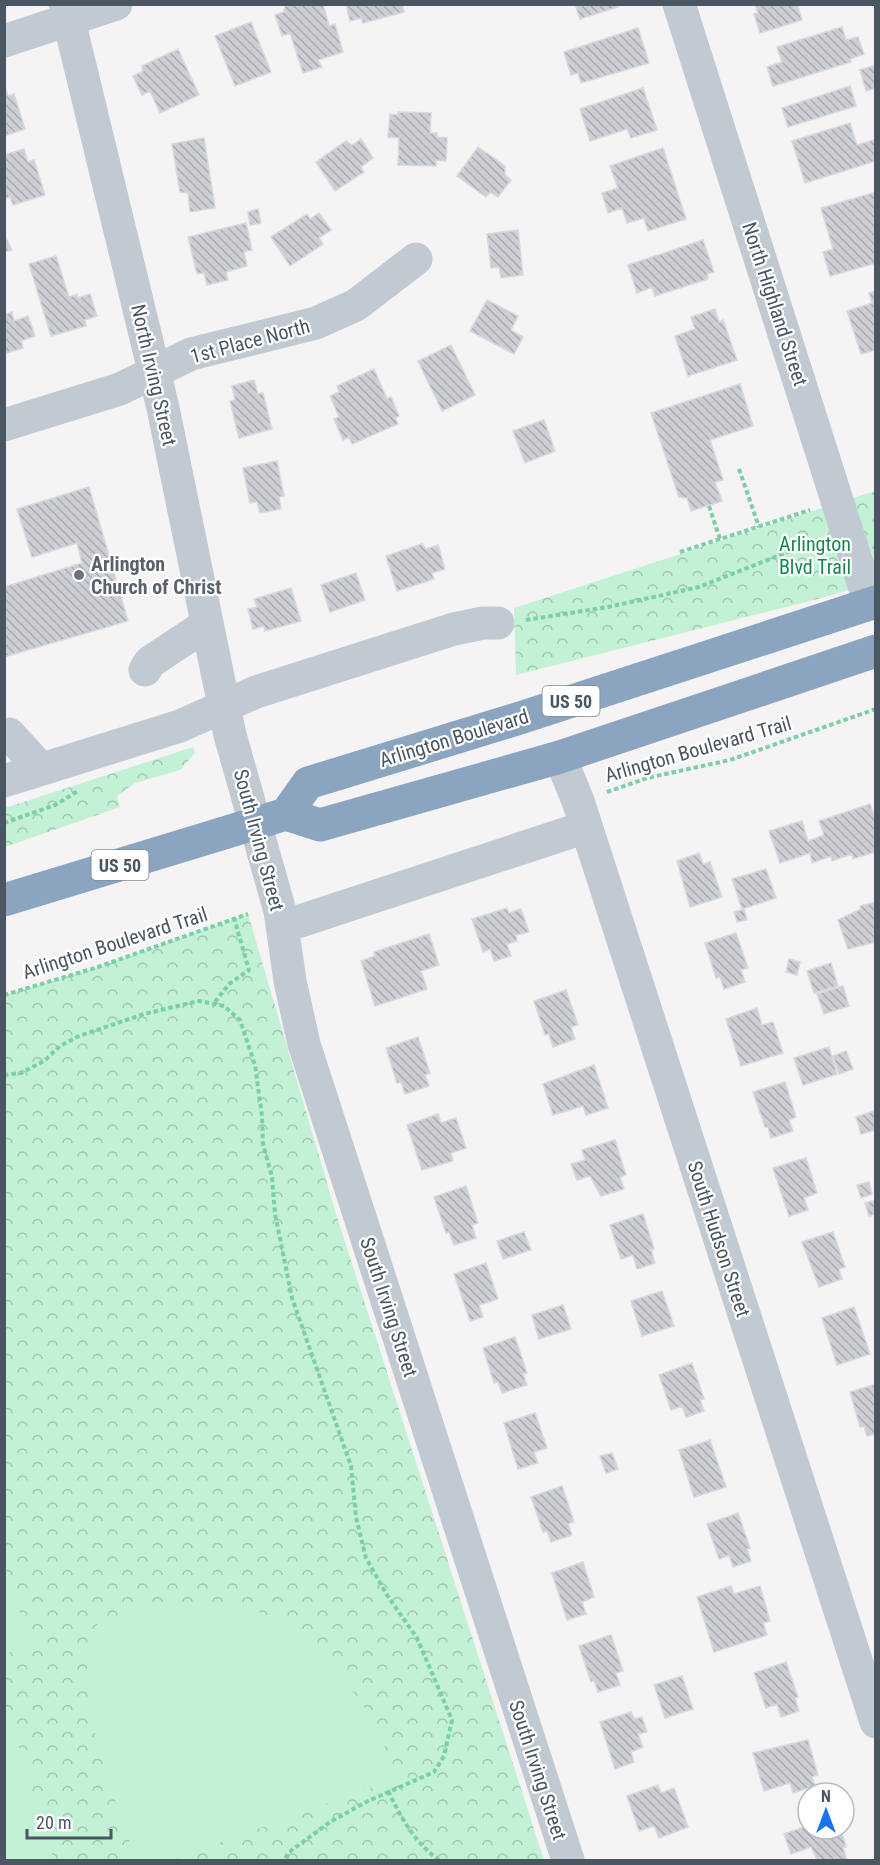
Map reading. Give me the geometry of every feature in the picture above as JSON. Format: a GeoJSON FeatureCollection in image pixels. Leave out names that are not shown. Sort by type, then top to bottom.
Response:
{"type":"FeatureCollection","features":[{"type":"Feature","properties":{"kind":"highway","name":"Arlington Boulevard"},"geometry":{"type":"LineString","coordinates":[[286,814],[308,783],[520,718],[873,603]]}},
{"type":"Feature","properties":{"kind":"highway","name":"US 50"},"geometry":{"type":"LineString","coordinates":[[286,814],[320,825],[560,756],[876,651]]}},
{"type":"Feature","properties":{"kind":"highway"},"geometry":{"type":"LineString","coordinates":[[254,823],[286,814]]}},
{"type":"Feature","properties":{"kind":"highway","name":"US 50"},"geometry":{"type":"LineString","coordinates":[[4,900],[254,823]]}},
{"type":"Feature","properties":{"kind":"street"},"geometry":{"type":"LineString","coordinates":[[4,41],[68,12],[116,4]]}},
{"type":"Feature","properties":{"kind":"street","name":"North Highland Street"},"geometry":{"type":"LineString","coordinates":[[679,4],[873,603]]}},
{"type":"Feature","properties":{"kind":"street","name":"North Irving Street"},"geometry":{"type":"LineString","coordinates":[[68,12],[154,374],[234,748]]}},
{"type":"Feature","properties":{"kind":"street","name":"1st Place North"},"geometry":{"type":"LineString","coordinates":[[4,425],[120,389],[191,354],[316,323],[356,305],[416,259]]}},
{"type":"Feature","properties":{"kind":"street"},"geometry":{"type":"LineString","coordinates":[[4,781],[180,726],[256,692],[454,629],[483,623],[498,623]]}},
{"type":"Feature","properties":{"kind":"street"},"geometry":{"type":"LineString","coordinates":[[145,670],[150,662],[206,625]]}},
{"type":"Feature","properties":{"kind":"street"},"geometry":{"type":"LineString","coordinates":[[9,734],[41,769]]}},
{"type":"Feature","properties":{"kind":"street","name":"South Irving Street"},"geometry":{"type":"LineString","coordinates":[[234,748],[280,911],[292,991],[304,1044],[568,1860]]}},
{"type":"Feature","properties":{"kind":"street","name":"South Hudson Street"},"geometry":{"type":"LineString","coordinates":[[560,756],[586,827],[876,1722]]}},
{"type":"Feature","properties":{"kind":"street"},"geometry":{"type":"LineString","coordinates":[[282,927],[586,827]]}},
{"type":"Feature","properties":{"kind":"path"},"geometry":{"type":"LineString","coordinates":[[739,469],[759,527]]}},
{"type":"Feature","properties":{"kind":"path"},"geometry":{"type":"LineString","coordinates":[[709,506],[720,539]]}},
{"type":"Feature","properties":{"kind":"path"},"geometry":{"type":"LineString","coordinates":[[680,552],[812,510]]}},
{"type":"Feature","properties":{"kind":"path"},"geometry":{"type":"LineString","coordinates":[[498,623],[608,607],[699,587],[821,539]]}},
{"type":"Feature","properties":{"kind":"path","name":"Arlington Boulevard Trail"},"geometry":{"type":"LineString","coordinates":[[597,795],[647,778],[730,760],[876,709]]}},
{"type":"Feature","properties":{"kind":"path","name":"Arlington Boulevard Trail"},"geometry":{"type":"LineString","coordinates":[[4,995],[95,968],[234,918],[249,970],[229,984],[215,1002]]}},
{"type":"Feature","properties":{"kind":"path"},"geometry":{"type":"LineString","coordinates":[[4,1075],[21,1073],[44,1061],[60,1046],[79,1036],[144,1014],[199,1001],[215,1002],[232,1010],[240,1020],[255,1065],[262,1116],[263,1144],[272,1178],[275,1214],[292,1298],[351,1466],[356,1517],[366,1558],[387,1595],[417,1638],[452,1720],[444,1756],[434,1772],[388,1791],[330,1822],[288,1852],[285,1860]]}},
{"type":"Feature","properties":{"kind":"path"},"geometry":{"type":"LineString","coordinates":[[388,1791],[408,1830],[425,1850],[439,1860]]}},
{"type":"Feature","properties":{"kind":"green space","name":"Arlington Blvd Trail"},"geometry":{"type":"Polygon","coordinates":[[[875,491],[875,581],[829,596],[516,675],[514,608],[875,491]]]}},
{"type":"Feature","properties":{"kind":"green space"},"geometry":{"type":"Polygon","coordinates":[[[193,747],[195,753],[180,770],[135,783],[117,796],[120,807],[5,847],[5,808],[193,747]]]}},
{"type":"Feature","properties":{"kind":"green space"},"geometry":{"type":"Polygon","coordinates":[[[248,914],[337,1217],[544,1860],[5,1860],[5,995],[95,968],[248,914]]]}},
{"type":"Feature","properties":{"kind":"green space"},"geometry":{"type":"Polygon","coordinates":[[[5,1565],[30,1646],[4,1654],[5,1565]]]}},
{"type":"Feature","properties":{"kind":"green space"},"geometry":{"type":"Polygon","coordinates":[[[218,1603],[255,1610],[292,1630],[326,1660],[368,1713],[383,1743],[395,1779],[172,1860],[136,1860],[97,1740],[90,1707],[87,1676],[90,1646],[99,1621],[155,1606],[218,1603]]]}},
{"type":"Feature","properties":{"kind":"green space"},"geometry":{"type":"Polygon","coordinates":[[[5,1703],[54,1860],[5,1860],[5,1703]]]}},
{"type":"Feature","properties":{"kind":"building"},"geometry":{"type":"Polygon","coordinates":[[[323,4],[329,26],[335,24],[343,52],[318,60],[322,67],[303,73],[290,33],[282,36],[275,15],[284,12],[285,6],[323,4]]]}},
{"type":"Feature","properties":{"kind":"building"},"geometry":{"type":"Polygon","coordinates":[[[346,4],[402,4],[404,12],[363,23],[361,18],[350,21],[346,4]]]}},
{"type":"Feature","properties":{"kind":"building"},"geometry":{"type":"Polygon","coordinates":[[[575,4],[617,4],[618,7],[580,19],[575,4]]]}},
{"type":"Feature","properties":{"kind":"building"},"geometry":{"type":"Polygon","coordinates":[[[755,4],[797,4],[802,20],[760,33],[754,14],[758,13],[755,4]]]}},
{"type":"Feature","properties":{"kind":"building"},"geometry":{"type":"Polygon","coordinates":[[[251,22],[271,72],[235,86],[215,36],[251,22]]]}},
{"type":"Feature","properties":{"kind":"building"},"geometry":{"type":"Polygon","coordinates":[[[842,27],[846,40],[858,37],[864,54],[850,59],[851,62],[773,86],[767,67],[782,62],[777,47],[842,27]]]}},
{"type":"Feature","properties":{"kind":"building"},"geometry":{"type":"Polygon","coordinates":[[[638,28],[649,63],[581,83],[578,73],[571,75],[564,52],[638,28]]]}},
{"type":"Feature","properties":{"kind":"building"},"geometry":{"type":"Polygon","coordinates":[[[178,49],[199,95],[160,113],[150,91],[142,95],[133,76],[143,71],[142,66],[178,49]]]}},
{"type":"Feature","properties":{"kind":"building"},"geometry":{"type":"Polygon","coordinates":[[[876,65],[876,88],[866,91],[860,70],[876,65]]]}},
{"type":"Feature","properties":{"kind":"building"},"geometry":{"type":"Polygon","coordinates":[[[4,84],[8,96],[14,94],[25,129],[4,136],[4,84]]]}},
{"type":"Feature","properties":{"kind":"building"},"geometry":{"type":"Polygon","coordinates":[[[850,86],[856,106],[788,127],[782,108],[850,86]]]}},
{"type":"Feature","properties":{"kind":"building"},"geometry":{"type":"Polygon","coordinates":[[[643,88],[657,130],[631,138],[627,129],[590,141],[580,109],[643,88]]]}},
{"type":"Feature","properties":{"kind":"building"},"geometry":{"type":"Polygon","coordinates":[[[398,112],[431,113],[430,133],[437,133],[437,137],[447,138],[446,161],[436,160],[436,166],[398,165],[399,138],[388,137],[390,114],[398,115],[398,112]]]}},
{"type":"Feature","properties":{"kind":"building"},"geometry":{"type":"Polygon","coordinates":[[[850,123],[857,145],[876,139],[876,161],[805,183],[792,141],[850,123]]]}},
{"type":"Feature","properties":{"kind":"building"},"geometry":{"type":"Polygon","coordinates":[[[204,138],[215,208],[190,212],[188,193],[180,192],[172,144],[204,138]]]}},
{"type":"Feature","properties":{"kind":"building"},"geometry":{"type":"Polygon","coordinates":[[[361,139],[373,158],[361,167],[364,172],[335,191],[316,162],[346,141],[352,145],[361,139]]]}},
{"type":"Feature","properties":{"kind":"building"},"geometry":{"type":"Polygon","coordinates":[[[478,147],[505,166],[505,175],[511,180],[498,197],[490,192],[486,197],[457,176],[478,147]]]}},
{"type":"Feature","properties":{"kind":"building"},"geometry":{"type":"Polygon","coordinates":[[[663,148],[686,219],[648,231],[644,218],[627,223],[622,208],[608,213],[602,193],[618,188],[610,166],[663,148]]]}},
{"type":"Feature","properties":{"kind":"building"},"geometry":{"type":"Polygon","coordinates":[[[24,149],[28,162],[34,160],[45,195],[13,205],[10,197],[4,199],[4,155],[24,149]]]}},
{"type":"Feature","properties":{"kind":"building"},"geometry":{"type":"Polygon","coordinates":[[[876,192],[876,263],[830,276],[823,252],[833,249],[821,208],[876,192]]]}},
{"type":"Feature","properties":{"kind":"building"},"geometry":{"type":"Polygon","coordinates":[[[258,209],[261,223],[250,225],[248,212],[258,209]]]}},
{"type":"Feature","properties":{"kind":"building"},"geometry":{"type":"Polygon","coordinates":[[[319,213],[331,230],[319,238],[323,244],[290,266],[271,237],[307,214],[310,219],[319,213]]]}},
{"type":"Feature","properties":{"kind":"building"},"geometry":{"type":"Polygon","coordinates":[[[246,223],[252,250],[244,252],[247,266],[226,272],[228,280],[207,285],[204,273],[197,274],[188,237],[246,223]]]}},
{"type":"Feature","properties":{"kind":"building"},"geometry":{"type":"Polygon","coordinates":[[[518,230],[523,275],[501,278],[499,267],[491,268],[487,234],[518,230]]]}},
{"type":"Feature","properties":{"kind":"building"},"geometry":{"type":"Polygon","coordinates":[[[4,234],[12,250],[4,252],[4,234]]]}},
{"type":"Feature","properties":{"kind":"building"},"geometry":{"type":"Polygon","coordinates":[[[703,240],[714,272],[707,274],[708,279],[655,296],[652,287],[637,293],[628,265],[703,240]]]}},
{"type":"Feature","properties":{"kind":"building"},"geometry":{"type":"Polygon","coordinates":[[[56,256],[69,297],[77,294],[78,298],[90,294],[97,316],[85,320],[86,326],[51,336],[29,264],[56,256]]]}},
{"type":"Feature","properties":{"kind":"building"},"geometry":{"type":"Polygon","coordinates":[[[876,291],[876,350],[861,354],[847,311],[872,303],[869,293],[876,291]]]}},
{"type":"Feature","properties":{"kind":"building"},"geometry":{"type":"Polygon","coordinates":[[[487,300],[518,316],[511,330],[523,337],[514,354],[470,331],[487,300]]]}},
{"type":"Feature","properties":{"kind":"building"},"geometry":{"type":"Polygon","coordinates":[[[715,309],[719,322],[723,320],[737,360],[688,376],[675,336],[695,329],[691,317],[715,309]]]}},
{"type":"Feature","properties":{"kind":"building"},"geometry":{"type":"Polygon","coordinates":[[[12,312],[14,321],[28,316],[35,336],[21,341],[23,348],[4,354],[4,315],[12,312]]]}},
{"type":"Feature","properties":{"kind":"building"},"geometry":{"type":"Polygon","coordinates":[[[451,345],[475,395],[442,411],[418,361],[451,345]]]}},
{"type":"Feature","properties":{"kind":"building"},"geometry":{"type":"Polygon","coordinates":[[[374,369],[387,399],[391,397],[399,416],[395,418],[398,424],[352,444],[349,437],[343,440],[334,419],[339,417],[330,396],[339,392],[337,386],[374,369]]]}},
{"type":"Feature","properties":{"kind":"building"},"geometry":{"type":"Polygon","coordinates":[[[254,380],[258,394],[263,393],[272,429],[239,438],[230,401],[235,400],[232,386],[254,380]]]}},
{"type":"Feature","properties":{"kind":"building"},"geometry":{"type":"Polygon","coordinates":[[[740,384],[753,426],[710,440],[723,480],[715,482],[722,501],[691,511],[687,498],[679,497],[651,413],[740,384]]]}},
{"type":"Feature","properties":{"kind":"building"},"geometry":{"type":"Polygon","coordinates":[[[544,420],[555,451],[525,463],[513,431],[544,420]]]}},
{"type":"Feature","properties":{"kind":"building"},"geometry":{"type":"Polygon","coordinates":[[[277,461],[284,496],[279,497],[281,509],[260,513],[257,502],[250,503],[243,468],[277,461]]]}},
{"type":"Feature","properties":{"kind":"building","name":"Arlington Church of Christ"},"geometry":{"type":"Polygon","coordinates":[[[89,487],[128,621],[4,657],[4,587],[82,563],[77,543],[32,557],[17,509],[89,487]]]}},
{"type":"Feature","properties":{"kind":"building"},"geometry":{"type":"Polygon","coordinates":[[[422,544],[426,549],[438,545],[445,569],[432,573],[434,579],[397,591],[386,556],[422,544]]]}},
{"type":"Feature","properties":{"kind":"building"},"geometry":{"type":"Polygon","coordinates":[[[356,573],[365,600],[330,612],[321,585],[356,573]]]}},
{"type":"Feature","properties":{"kind":"building"},"geometry":{"type":"Polygon","coordinates":[[[291,588],[301,621],[265,631],[264,626],[253,629],[248,609],[257,607],[254,599],[291,588]]]}},
{"type":"Feature","properties":{"kind":"building"},"geometry":{"type":"Polygon","coordinates":[[[870,804],[876,821],[875,852],[853,859],[852,854],[832,861],[831,856],[812,863],[810,853],[780,863],[769,831],[802,821],[808,841],[824,835],[819,821],[870,804]]]}},
{"type":"Feature","properties":{"kind":"building"},"geometry":{"type":"Polygon","coordinates":[[[699,853],[703,864],[710,862],[722,897],[690,907],[677,861],[699,853]]]}},
{"type":"Feature","properties":{"kind":"building"},"geometry":{"type":"Polygon","coordinates":[[[766,869],[776,898],[742,909],[732,879],[766,869]]]}},
{"type":"Feature","properties":{"kind":"building"},"geometry":{"type":"Polygon","coordinates":[[[876,902],[876,942],[848,949],[838,920],[861,909],[860,906],[876,902]]]}},
{"type":"Feature","properties":{"kind":"building"},"geometry":{"type":"Polygon","coordinates":[[[507,908],[509,913],[521,909],[529,932],[516,935],[517,941],[507,944],[511,956],[494,961],[490,949],[483,952],[472,919],[507,908]]]}},
{"type":"Feature","properties":{"kind":"building"},"geometry":{"type":"Polygon","coordinates":[[[744,909],[747,920],[737,922],[734,912],[744,909]]]}},
{"type":"Feature","properties":{"kind":"building"},"geometry":{"type":"Polygon","coordinates":[[[736,933],[748,968],[741,970],[745,982],[724,989],[720,977],[716,978],[705,943],[736,933]]]}},
{"type":"Feature","properties":{"kind":"building"},"geometry":{"type":"Polygon","coordinates":[[[429,934],[439,965],[421,971],[427,989],[375,1006],[361,961],[375,956],[374,952],[429,934]]]}},
{"type":"Feature","properties":{"kind":"building"},"geometry":{"type":"Polygon","coordinates":[[[789,959],[800,962],[797,975],[786,972],[789,959]]]}},
{"type":"Feature","properties":{"kind":"building"},"geometry":{"type":"Polygon","coordinates":[[[831,963],[838,986],[814,993],[807,971],[831,963]]]}},
{"type":"Feature","properties":{"kind":"building"},"geometry":{"type":"Polygon","coordinates":[[[843,986],[849,1006],[824,1014],[817,994],[843,986]]]}},
{"type":"Feature","properties":{"kind":"building"},"geometry":{"type":"Polygon","coordinates":[[[566,990],[578,1025],[571,1027],[575,1039],[553,1047],[549,1034],[545,1035],[534,1001],[566,990]]]}},
{"type":"Feature","properties":{"kind":"building"},"geometry":{"type":"Polygon","coordinates":[[[757,1008],[762,1025],[773,1022],[783,1053],[741,1066],[726,1019],[757,1008]]]}},
{"type":"Feature","properties":{"kind":"building"},"geometry":{"type":"Polygon","coordinates":[[[418,1037],[430,1073],[425,1075],[429,1086],[405,1094],[401,1082],[397,1083],[386,1048],[418,1037]]]}},
{"type":"Feature","properties":{"kind":"building"},"geometry":{"type":"Polygon","coordinates":[[[829,1047],[837,1074],[803,1085],[794,1058],[829,1047]]]}},
{"type":"Feature","properties":{"kind":"building"},"geometry":{"type":"Polygon","coordinates":[[[846,1051],[853,1069],[839,1074],[833,1056],[846,1051]]]}},
{"type":"Feature","properties":{"kind":"building"},"geometry":{"type":"Polygon","coordinates":[[[594,1065],[608,1108],[586,1115],[583,1106],[553,1115],[543,1084],[594,1065]]]}},
{"type":"Feature","properties":{"kind":"building"},"geometry":{"type":"Polygon","coordinates":[[[785,1082],[796,1117],[789,1120],[793,1131],[771,1138],[753,1092],[785,1082]]]}},
{"type":"Feature","properties":{"kind":"building"},"geometry":{"type":"Polygon","coordinates":[[[876,1110],[876,1130],[861,1134],[856,1117],[876,1110]]]}},
{"type":"Feature","properties":{"kind":"building"},"geometry":{"type":"Polygon","coordinates":[[[438,1114],[441,1123],[456,1118],[466,1148],[451,1153],[453,1161],[422,1170],[407,1125],[438,1114]]]}},
{"type":"Feature","properties":{"kind":"building"},"geometry":{"type":"Polygon","coordinates":[[[615,1140],[626,1175],[620,1177],[624,1189],[601,1196],[590,1176],[577,1180],[571,1164],[585,1160],[582,1150],[615,1140]]]}},
{"type":"Feature","properties":{"kind":"building"},"geometry":{"type":"Polygon","coordinates":[[[806,1158],[817,1193],[804,1198],[808,1210],[789,1216],[773,1168],[806,1158]]]}},
{"type":"Feature","properties":{"kind":"building"},"geometry":{"type":"Polygon","coordinates":[[[869,1182],[872,1194],[861,1198],[857,1185],[869,1182]]]}},
{"type":"Feature","properties":{"kind":"building"},"geometry":{"type":"Polygon","coordinates":[[[466,1186],[478,1223],[472,1225],[476,1238],[454,1245],[449,1232],[446,1233],[434,1197],[466,1186]]]}},
{"type":"Feature","properties":{"kind":"building"},"geometry":{"type":"Polygon","coordinates":[[[875,1200],[876,1214],[869,1216],[865,1203],[875,1200]]]}},
{"type":"Feature","properties":{"kind":"building"},"geometry":{"type":"Polygon","coordinates":[[[643,1214],[654,1249],[651,1250],[655,1263],[637,1269],[633,1255],[621,1259],[610,1225],[643,1214]]]}},
{"type":"Feature","properties":{"kind":"building"},"geometry":{"type":"Polygon","coordinates":[[[524,1232],[531,1250],[503,1259],[497,1241],[524,1232]]]}},
{"type":"Feature","properties":{"kind":"building"},"geometry":{"type":"Polygon","coordinates":[[[833,1232],[845,1267],[839,1269],[842,1279],[819,1287],[802,1242],[833,1232]]]}},
{"type":"Feature","properties":{"kind":"building"},"geometry":{"type":"Polygon","coordinates":[[[486,1263],[498,1299],[479,1305],[483,1317],[470,1321],[454,1274],[486,1263]]]}},
{"type":"Feature","properties":{"kind":"building"},"geometry":{"type":"Polygon","coordinates":[[[662,1291],[674,1326],[642,1336],[631,1301],[662,1291]]]}},
{"type":"Feature","properties":{"kind":"building"},"geometry":{"type":"Polygon","coordinates":[[[563,1305],[571,1329],[539,1339],[532,1315],[563,1305]]]}},
{"type":"Feature","properties":{"kind":"building"},"geometry":{"type":"Polygon","coordinates":[[[854,1307],[870,1354],[837,1365],[822,1318],[854,1307]]]}},
{"type":"Feature","properties":{"kind":"building"},"geometry":{"type":"Polygon","coordinates":[[[515,1337],[527,1373],[523,1374],[527,1385],[502,1393],[498,1382],[494,1383],[483,1348],[515,1337]]]}},
{"type":"Feature","properties":{"kind":"building"},"geometry":{"type":"Polygon","coordinates":[[[692,1363],[704,1399],[700,1400],[704,1411],[686,1417],[682,1406],[671,1410],[659,1375],[692,1363]]]}},
{"type":"Feature","properties":{"kind":"building"},"geometry":{"type":"Polygon","coordinates":[[[876,1384],[876,1434],[867,1436],[864,1426],[860,1427],[850,1392],[876,1384]]]}},
{"type":"Feature","properties":{"kind":"building"},"geometry":{"type":"Polygon","coordinates":[[[535,1413],[547,1448],[534,1452],[538,1463],[518,1469],[504,1423],[535,1413]]]}},
{"type":"Feature","properties":{"kind":"building"},"geometry":{"type":"Polygon","coordinates":[[[710,1440],[726,1487],[694,1497],[679,1450],[710,1440]]]}},
{"type":"Feature","properties":{"kind":"building"},"geometry":{"type":"Polygon","coordinates":[[[612,1453],[618,1469],[606,1473],[600,1456],[612,1453]]]}},
{"type":"Feature","properties":{"kind":"building"},"geometry":{"type":"Polygon","coordinates":[[[562,1486],[574,1522],[568,1524],[572,1535],[551,1542],[547,1531],[543,1532],[531,1497],[562,1486]]]}},
{"type":"Feature","properties":{"kind":"building"},"geometry":{"type":"Polygon","coordinates":[[[738,1513],[750,1548],[747,1549],[751,1561],[733,1567],[729,1555],[719,1559],[707,1524],[738,1513]]]}},
{"type":"Feature","properties":{"kind":"building"},"geometry":{"type":"Polygon","coordinates":[[[583,1562],[594,1597],[582,1602],[586,1614],[567,1620],[552,1573],[583,1562]]]}},
{"type":"Feature","properties":{"kind":"building"},"geometry":{"type":"Polygon","coordinates":[[[731,1586],[734,1594],[760,1586],[770,1621],[763,1623],[767,1635],[714,1652],[697,1597],[731,1586]]]}},
{"type":"Feature","properties":{"kind":"building"},"geometry":{"type":"Polygon","coordinates":[[[611,1635],[623,1671],[616,1673],[620,1685],[598,1692],[594,1680],[591,1682],[579,1646],[611,1635]]]}},
{"type":"Feature","properties":{"kind":"building"},"geometry":{"type":"Polygon","coordinates":[[[786,1662],[798,1697],[795,1698],[799,1711],[781,1717],[777,1704],[766,1708],[754,1673],[786,1662]]]}},
{"type":"Feature","properties":{"kind":"building"},"geometry":{"type":"Polygon","coordinates":[[[682,1676],[693,1709],[665,1718],[654,1685],[682,1676]]]}},
{"type":"Feature","properties":{"kind":"building"},"geometry":{"type":"Polygon","coordinates":[[[631,1712],[634,1719],[642,1717],[647,1732],[638,1734],[643,1747],[631,1752],[634,1762],[615,1769],[600,1722],[631,1712]]]}},
{"type":"Feature","properties":{"kind":"building"},"geometry":{"type":"Polygon","coordinates":[[[808,1740],[818,1775],[812,1777],[813,1781],[796,1781],[796,1792],[793,1793],[790,1783],[764,1791],[753,1753],[808,1740]]]}},
{"type":"Feature","properties":{"kind":"building"},"geometry":{"type":"Polygon","coordinates":[[[658,1785],[661,1793],[674,1788],[688,1827],[659,1838],[654,1826],[639,1831],[627,1796],[658,1785]]]}},
{"type":"Feature","properties":{"kind":"building"},"geometry":{"type":"Polygon","coordinates":[[[796,1830],[796,1841],[844,1841],[846,1847],[843,1848],[847,1860],[817,1860],[811,1847],[791,1854],[784,1834],[796,1830]]]}},
{"type":"Feature","properties":{"kind":"place","name":"Arlington Church of Christ"},"geometry":{"type":"Point","coordinates":[79,575]}}]}
